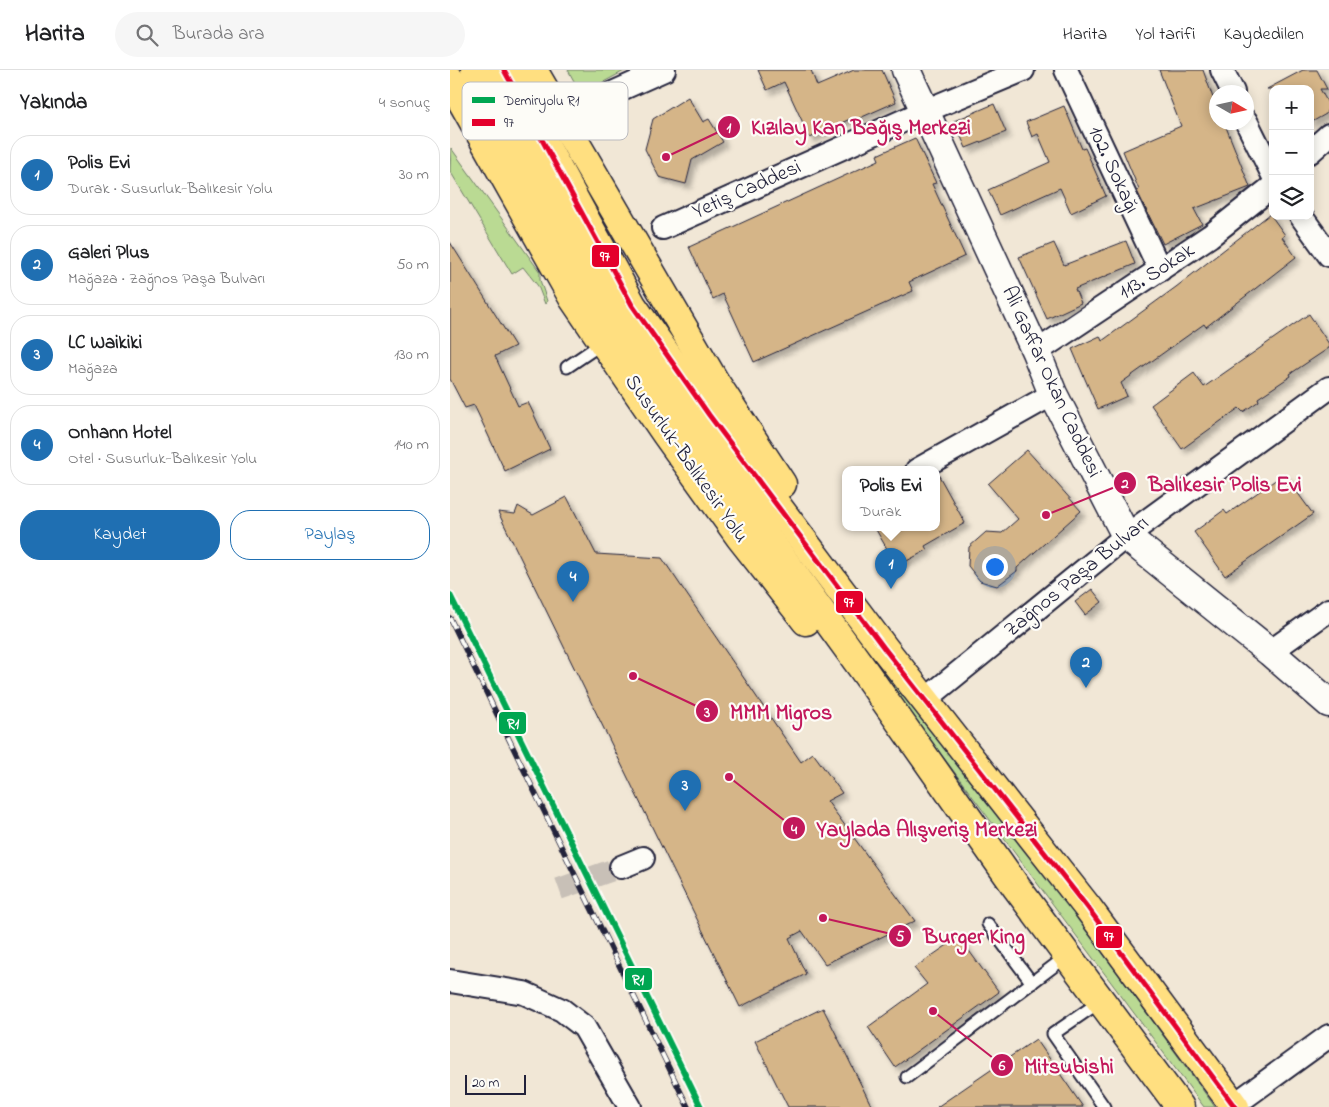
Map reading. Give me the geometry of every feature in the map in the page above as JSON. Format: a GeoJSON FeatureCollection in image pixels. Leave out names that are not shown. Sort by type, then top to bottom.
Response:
{"type":"FeatureCollection","features":[{"type":"Feature","properties":{"kind":"highway","name":"Susurluk-Balıkesir Yolu"},"geometry":{"type":"LineString","coordinates":[[475,70],[482,82]]}},
{"type":"Feature","properties":{"kind":"highway","name":"Susurluk-Balıkesir Yolu"},"geometry":{"type":"LineString","coordinates":[[504,70],[511,82]]}},
{"type":"Feature","properties":{"kind":"highway","name":"Susurluk-Balıkesir Yolu"},"geometry":{"type":"LineString","coordinates":[[533,70],[540,82]]}},
{"type":"Feature","properties":{"kind":"highway","name":"Susurluk-Balıkesir Yolu"},"geometry":{"type":"LineString","coordinates":[[450,80],[462,101]]}},
{"type":"Feature","properties":{"kind":"highway","name":"Susurluk-Balıkesir Yolu"},"geometry":{"type":"LineString","coordinates":[[484,140],[573,298],[666,434],[740,537],[911,756],[961,810]]}},
{"type":"Feature","properties":{"kind":"highway","name":"Susurluk-Balıkesir Yolu"},"geometry":{"type":"LineString","coordinates":[[514,140],[619,327],[691,433],[862,668],[961,810],[1177,1106]]}},
{"type":"Feature","properties":{"kind":"highway","name":"Susurluk-Balıkesir Yolu"},"geometry":{"type":"LineString","coordinates":[[542,140],[632,305],[709,414],[925,700],[1088,908],[1234,1106]]}},
{"type":"Feature","properties":{"kind":"highway","name":"Susurluk-Balıkesir Yolu"},"geometry":{"type":"LineString","coordinates":[[574,140],[715,382],[925,700]]}},
{"type":"Feature","properties":{"kind":"main road","name":"Ali Gaffar Okan Caddesi"},"geometry":{"type":"LineString","coordinates":[[906,70],[1036,352],[1053,394],[1126,536],[1329,702]]}},
{"type":"Feature","properties":{"kind":"street"},"geometry":{"type":"LineString","coordinates":[[628,86],[664,70]]}},
{"type":"Feature","properties":{"kind":"street","name":"Yetiş Caddesi"},"geometry":{"type":"LineString","coordinates":[[663,228],[924,110],[1023,70]]}},
{"type":"Feature","properties":{"kind":"street","name":"102. Sokağı"},"geometry":{"type":"LineString","coordinates":[[1066,70],[1160,270]]}},
{"type":"Feature","properties":{"kind":"street"},"geometry":{"type":"LineString","coordinates":[[1222,70],[1230,85]]}},
{"type":"Feature","properties":{"kind":"street"},"geometry":{"type":"LineString","coordinates":[[1250,130],[1269,167]]}},
{"type":"Feature","properties":{"kind":"street"},"geometry":{"type":"LineString","coordinates":[[1314,148],[1329,135]]}},
{"type":"Feature","properties":{"kind":"street","name":"113. Sokak"},"geometry":{"type":"LineString","coordinates":[[1036,352],[1210,236],[1269,189]]}},
{"type":"Feature","properties":{"kind":"street"},"geometry":{"type":"LineString","coordinates":[[1303,220],[1329,256]]}},
{"type":"Feature","properties":{"kind":"street","name":"Zağnos Paşa Bulvarı"},"geometry":{"type":"LineString","coordinates":[[925,700],[1126,536],[1329,388]]}},
{"type":"Feature","properties":{"kind":"street"},"geometry":{"type":"LineString","coordinates":[[924,466],[1053,394]]}},
{"type":"Feature","properties":{"kind":"street"},"geometry":{"type":"LineString","coordinates":[[1270,652],[1329,610]]}},
{"type":"Feature","properties":{"kind":"street"},"geometry":{"type":"LineString","coordinates":[[621,867],[643,858]]}},
{"type":"Feature","properties":{"kind":"street"},"geometry":{"type":"LineString","coordinates":[[450,981],[524,993],[562,1010],[584,1027],[630,1107]]}},
{"type":"Feature","properties":{"kind":"street"},"geometry":{"type":"LineString","coordinates":[[1234,1106],[1329,1036]]}},
{"type":"Feature","properties":{"kind":"lane"},"geometry":{"type":"LineString","coordinates":[[567,367],[604,342]]}},
{"type":"Feature","properties":{"kind":"lane"},"geometry":{"type":"LineString","coordinates":[[988,924],[1032,983]]}},
{"type":"Feature","properties":{"kind":"lane"},"geometry":{"type":"LineString","coordinates":[[906,1077],[1067,956]]}},
{"type":"Feature","properties":{"kind":"lane"},"geometry":{"type":"LineString","coordinates":[[1101,1001],[1053,1034],[1104,1107]]}},
{"type":"Feature","properties":{"kind":"green space"},"geometry":{"type":"Polygon","coordinates":[[[568,70],[626,70],[604,82],[574,82],[568,70]]]}},
{"type":"Feature","properties":{"kind":"green space"},"geometry":{"type":"Polygon","coordinates":[[[451,148],[540,272],[540,280],[547,301],[545,304],[538,286],[523,267],[512,274],[450,171],[451,148]]]}},
{"type":"Feature","properties":{"kind":"green space"},"geometry":{"type":"Polygon","coordinates":[[[832,599],[1063,898],[1215,1107],[1204,1107],[920,726],[832,599]]]}},
{"type":"Feature","properties":{"kind":"building"},"geometry":{"type":"Polygon","coordinates":[[[758,70],[811,70],[817,86],[854,70],[882,70],[896,102],[853,121],[852,118],[810,138],[784,82],[767,90],[758,70]]]}},
{"type":"Feature","properties":{"kind":"building"},"geometry":{"type":"Polygon","coordinates":[[[1159,70],[1203,70],[1209,87],[1209,130],[1227,130],[1250,187],[1194,209],[1202,224],[1163,244],[1137,191],[1139,190],[1123,151],[1181,126],[1159,70]]]}},
{"type":"Feature","properties":{"kind":"building"},"geometry":{"type":"Polygon","coordinates":[[[1303,70],[1317,70],[1327,89],[1320,89],[1329,105],[1326,114],[1314,121],[1314,85],[1275,85],[1303,70]]]}},
{"type":"Feature","properties":{"kind":"building"},"geometry":{"type":"Polygon","coordinates":[[[688,97],[703,122],[709,119],[723,142],[692,160],[686,184],[659,177],[645,149],[653,119],[688,97]]]}},
{"type":"Feature","properties":{"kind":"building"},"geometry":{"type":"Polygon","coordinates":[[[994,104],[1006,132],[966,148],[954,121],[994,104]]]}},
{"type":"Feature","properties":{"kind":"building"},"geometry":{"type":"Polygon","coordinates":[[[1064,106],[1082,149],[1085,148],[1106,196],[1071,213],[1060,188],[1000,215],[988,190],[1050,162],[1038,134],[1032,137],[1026,122],[1064,106]]]}},
{"type":"Feature","properties":{"kind":"building"},"geometry":{"type":"Polygon","coordinates":[[[915,138],[936,183],[932,184],[965,256],[909,282],[913,291],[754,362],[723,294],[713,299],[689,247],[879,160],[877,155],[915,138]]]}},
{"type":"Feature","properties":{"kind":"building"},"geometry":{"type":"Polygon","coordinates":[[[1269,215],[1269,220],[1274,220],[1285,235],[1282,237],[1296,257],[1206,327],[1204,324],[1121,383],[1127,396],[1098,409],[1072,349],[1100,336],[1102,341],[1176,287],[1269,215]]]}},
{"type":"Feature","properties":{"kind":"building"},"geometry":{"type":"Polygon","coordinates":[[[1126,241],[1135,264],[1075,289],[1081,303],[1047,319],[1019,257],[1054,243],[1064,265],[1126,241]]]}},
{"type":"Feature","properties":{"kind":"building"},"geometry":{"type":"Polygon","coordinates":[[[450,242],[515,346],[495,356],[518,406],[528,402],[550,449],[505,471],[474,405],[465,408],[450,379],[450,242]]]}},
{"type":"Feature","properties":{"kind":"building"},"geometry":{"type":"Polygon","coordinates":[[[1309,314],[1329,344],[1329,348],[1290,374],[1291,376],[1258,398],[1259,401],[1243,412],[1239,408],[1182,449],[1151,405],[1194,373],[1204,387],[1309,314]]]}},
{"type":"Feature","properties":{"kind":"building"},"geometry":{"type":"Polygon","coordinates":[[[1027,450],[1081,511],[1017,568],[1017,571],[997,586],[980,581],[968,566],[969,547],[986,532],[1002,533],[1018,519],[988,484],[1027,450]]]}},
{"type":"Feature","properties":{"kind":"building"},"geometry":{"type":"Polygon","coordinates":[[[1284,474],[1313,514],[1225,576],[1194,532],[1224,510],[1227,514],[1284,474]]]}},
{"type":"Feature","properties":{"kind":"building"},"geometry":{"type":"Polygon","coordinates":[[[940,478],[965,523],[925,546],[927,550],[903,563],[900,558],[894,561],[877,531],[940,531],[940,478]]]}},
{"type":"Feature","properties":{"kind":"building"},"geometry":{"type":"Polygon","coordinates":[[[567,497],[596,554],[662,558],[801,762],[813,753],[842,793],[827,801],[915,921],[825,964],[802,931],[789,938],[806,974],[740,1007],[498,512],[515,514],[518,506],[533,515],[567,497]]]}},
{"type":"Feature","properties":{"kind":"building"},"geometry":{"type":"Polygon","coordinates":[[[1092,589],[1102,602],[1085,615],[1075,602],[1092,589]]]}},
{"type":"Feature","properties":{"kind":"building"},"geometry":{"type":"Polygon","coordinates":[[[959,937],[999,992],[895,1067],[868,1027],[927,984],[914,968],[959,937]]]}},
{"type":"Feature","properties":{"kind":"building"},"geometry":{"type":"Polygon","coordinates":[[[823,1008],[872,1107],[788,1107],[755,1041],[823,1008]]]}},
{"type":"Feature","properties":{"kind":"building"},"geometry":{"type":"Polygon","coordinates":[[[1036,1039],[1083,1107],[937,1107],[1036,1039]]]}},
{"type":"Feature","properties":{"kind":"tunnel"},"geometry":{"type":"LineString","coordinates":[[559,889],[621,867]]}},
{"type":"Feature","properties":{"kind":"railway"},"geometry":{"type":"LineString","coordinates":[[450,618],[688,1107]]}},
{"type":"Feature","properties":{"kind":"rail line","name":"R1"},"geometry":{"type":"LineString","coordinates":[[450,595],[701,1107]]}},
{"type":"Feature","properties":{"kind":"transit line","name":"97"},"geometry":{"type":"LineString","coordinates":[[504,70],[511,82]]}},
{"type":"Feature","properties":{"kind":"transit line","name":"97"},"geometry":{"type":"LineString","coordinates":[[542,140],[632,305],[709,415],[884,648],[1088,908],[1235,1107]]}},
{"type":"Feature","properties":{"kind":"place","name":"Kızılay Kan Bağış Merkezi"},"geometry":{"type":"Point","coordinates":[666,157]}},
{"type":"Feature","properties":{"kind":"place","name":"Balıkesir Polis Evi"},"geometry":{"type":"Point","coordinates":[1046,515]}},
{"type":"Feature","properties":{"kind":"place","name":"Polis Evi"},"geometry":{"type":"Point","coordinates":[891,589]}},
{"type":"Feature","properties":{"kind":"place","name":"Onhann Hotel"},"geometry":{"type":"Point","coordinates":[573,602]}},
{"type":"Feature","properties":{"kind":"place","name":"MMM Migros"},"geometry":{"type":"Point","coordinates":[633,676]}},
{"type":"Feature","properties":{"kind":"place","name":"Galeri Plus"},"geometry":{"type":"Point","coordinates":[1086,688]}},
{"type":"Feature","properties":{"kind":"place","name":"Yaylada Alışveriş Merkezi"},"geometry":{"type":"Point","coordinates":[729,777]}},
{"type":"Feature","properties":{"kind":"place","name":"LC Waikiki"},"geometry":{"type":"Point","coordinates":[685,811]}},
{"type":"Feature","properties":{"kind":"place","name":"Burger King"},"geometry":{"type":"Point","coordinates":[823,918]}},
{"type":"Feature","properties":{"kind":"place","name":"Mitsubishi"},"geometry":{"type":"Point","coordinates":[933,1011]}}]}
